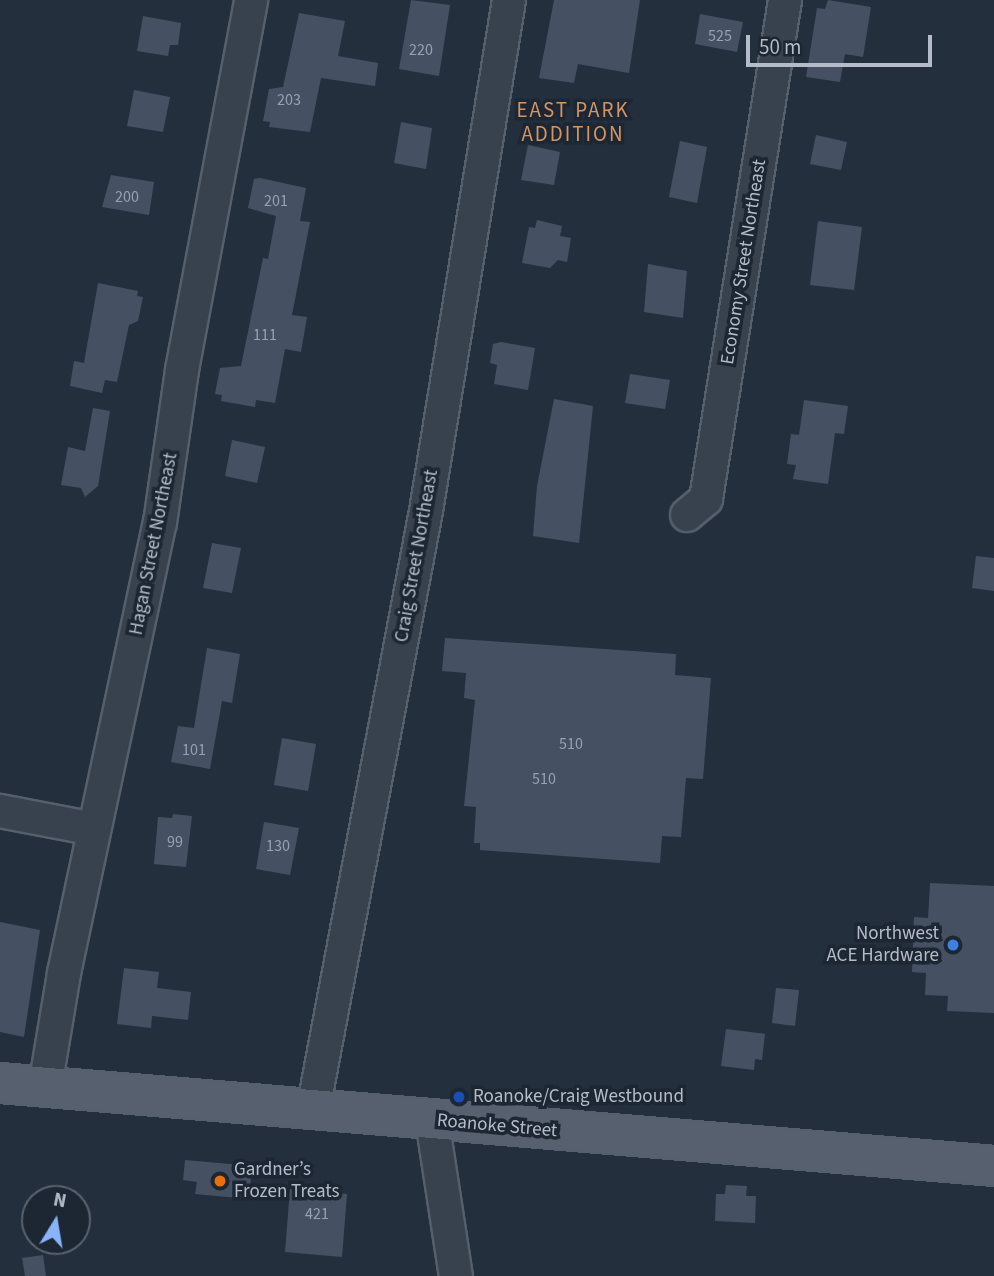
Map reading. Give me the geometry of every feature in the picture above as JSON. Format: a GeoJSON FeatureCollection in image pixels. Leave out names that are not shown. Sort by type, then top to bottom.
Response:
{"type":"FeatureCollection","features":[{"type":"Feature","properties":{"kind":"main road","name":"Roanoke Street"},"geometry":{"type":"LineString","coordinates":[[0,1083],[994,1166]]}},
{"type":"Feature","properties":{"kind":"street","name":"Hagan Street Northeast"},"geometry":{"type":"LineString","coordinates":[[46,1087],[94,829],[160,523],[182,370],[251,0]]}},
{"type":"Feature","properties":{"kind":"street","name":"Craig Street Northeast"},"geometry":{"type":"LineString","coordinates":[[313,1110],[426,511],[509,0]]}},
{"type":"Feature","properties":{"kind":"street","name":"Economy Street Northeast"},"geometry":{"type":"LineString","coordinates":[[687,515],[706,499],[785,0]]}},
{"type":"Feature","properties":{"kind":"street"},"geometry":{"type":"LineString","coordinates":[[0,811],[94,829]]}},
{"type":"Feature","properties":{"kind":"street"},"geometry":{"type":"LineString","coordinates":[[432,1120],[456,1276]]}},
{"type":"Feature","properties":{"kind":"building"},"geometry":{"type":"Polygon","coordinates":[[[411,0],[450,5],[439,76],[399,69],[411,0]]]}},
{"type":"Feature","properties":{"kind":"building"},"geometry":{"type":"Polygon","coordinates":[[[554,0],[640,0],[629,73],[578,64],[574,83],[539,78],[554,0]]]}},
{"type":"Feature","properties":{"kind":"building"},"geometry":{"type":"Polygon","coordinates":[[[828,0],[871,7],[863,57],[845,54],[840,82],[806,77],[817,8],[825,9],[828,0]]]}},
{"type":"Feature","properties":{"kind":"building"},"geometry":{"type":"Polygon","coordinates":[[[299,13],[345,21],[338,56],[378,63],[375,86],[321,78],[310,132],[269,127],[270,122],[263,121],[269,89],[283,87],[299,13]]]}},
{"type":"Feature","properties":{"kind":"building"},"geometry":{"type":"Polygon","coordinates":[[[700,14],[743,22],[737,52],[695,44],[700,14]]]}},
{"type":"Feature","properties":{"kind":"building"},"geometry":{"type":"Polygon","coordinates":[[[143,16],[181,23],[178,45],[170,45],[168,56],[137,51],[143,16]]]}},
{"type":"Feature","properties":{"kind":"building"},"geometry":{"type":"Polygon","coordinates":[[[134,90],[170,97],[163,132],[127,126],[134,90]]]}},
{"type":"Feature","properties":{"kind":"building"},"geometry":{"type":"Polygon","coordinates":[[[401,122],[432,128],[426,169],[394,163],[401,122]]]}},
{"type":"Feature","properties":{"kind":"building"},"geometry":{"type":"Polygon","coordinates":[[[816,135],[847,142],[841,170],[810,164],[816,135]]]}},
{"type":"Feature","properties":{"kind":"building"},"geometry":{"type":"Polygon","coordinates":[[[680,141],[707,147],[697,203],[669,197],[680,141]]]}},
{"type":"Feature","properties":{"kind":"building"},"geometry":{"type":"Polygon","coordinates":[[[528,145],[560,152],[554,185],[521,180],[528,145]]]}},
{"type":"Feature","properties":{"kind":"building"},"geometry":{"type":"Polygon","coordinates":[[[111,175],[154,182],[149,215],[102,207],[111,175]]]}},
{"type":"Feature","properties":{"kind":"building"},"geometry":{"type":"Polygon","coordinates":[[[254,179],[306,188],[300,221],[310,222],[292,315],[307,317],[301,352],[285,349],[275,403],[256,400],[255,407],[221,401],[222,395],[215,394],[220,368],[241,366],[263,258],[268,259],[276,216],[248,208],[254,179]]]}},
{"type":"Feature","properties":{"kind":"building"},"geometry":{"type":"Polygon","coordinates":[[[537,220],[562,226],[560,236],[571,238],[567,262],[558,260],[550,268],[522,263],[529,227],[535,228],[537,220]]]}},
{"type":"Feature","properties":{"kind":"building"},"geometry":{"type":"Polygon","coordinates":[[[818,221],[862,227],[854,290],[810,285],[818,221]]]}},
{"type":"Feature","properties":{"kind":"building"},"geometry":{"type":"Polygon","coordinates":[[[648,264],[687,271],[683,318],[644,312],[648,264]]]}},
{"type":"Feature","properties":{"kind":"building"},"geometry":{"type":"Polygon","coordinates":[[[98,283],[138,291],[137,296],[143,297],[138,321],[129,325],[117,382],[105,380],[102,393],[70,386],[74,361],[84,363],[98,283]]]}},
{"type":"Feature","properties":{"kind":"building"},"geometry":{"type":"Polygon","coordinates":[[[501,342],[535,348],[528,390],[494,384],[497,365],[490,363],[493,344],[501,342]]]}},
{"type":"Feature","properties":{"kind":"building"},"geometry":{"type":"Polygon","coordinates":[[[630,374],[670,380],[665,409],[625,403],[630,374]]]}},
{"type":"Feature","properties":{"kind":"building"},"geometry":{"type":"Polygon","coordinates":[[[554,399],[593,406],[579,543],[533,536],[537,486],[554,399]]]}},
{"type":"Feature","properties":{"kind":"building"},"geometry":{"type":"Polygon","coordinates":[[[804,400],[848,406],[844,434],[835,433],[828,484],[793,479],[796,465],[787,464],[791,434],[799,435],[804,400]]]}},
{"type":"Feature","properties":{"kind":"building"},"geometry":{"type":"Polygon","coordinates":[[[93,408],[110,411],[98,486],[85,497],[81,488],[61,485],[68,447],[85,451],[93,408]]]}},
{"type":"Feature","properties":{"kind":"building"},"geometry":{"type":"Polygon","coordinates":[[[232,440],[265,447],[257,483],[225,476],[232,440]]]}},
{"type":"Feature","properties":{"kind":"building"},"geometry":{"type":"Polygon","coordinates":[[[212,543],[241,548],[232,593],[203,588],[212,543]]]}},
{"type":"Feature","properties":{"kind":"building"},"geometry":{"type":"Polygon","coordinates":[[[976,556],[994,558],[994,591],[972,588],[976,556]]]}},
{"type":"Feature","properties":{"kind":"building"},"geometry":{"type":"Polygon","coordinates":[[[445,638],[676,654],[675,675],[711,678],[703,779],[686,778],[681,837],[662,836],[660,863],[480,850],[480,843],[474,843],[476,807],[464,806],[475,700],[464,698],[466,673],[442,671],[445,638]]]}},
{"type":"Feature","properties":{"kind":"building"},"geometry":{"type":"Polygon","coordinates":[[[207,648],[240,654],[232,703],[222,701],[210,769],[171,762],[178,726],[194,728],[207,648]]]}},
{"type":"Feature","properties":{"kind":"building"},"geometry":{"type":"Polygon","coordinates":[[[282,738],[316,744],[308,791],[274,785],[282,738]]]}},
{"type":"Feature","properties":{"kind":"building"},"geometry":{"type":"Polygon","coordinates":[[[173,814],[192,816],[186,867],[154,864],[158,817],[172,818],[173,814]]]}},
{"type":"Feature","properties":{"kind":"building"},"geometry":{"type":"Polygon","coordinates":[[[264,822],[299,828],[290,875],[256,869],[264,822]]]}},
{"type":"Feature","properties":{"kind":"building","name":"Northwest ACE Hardware"},"geometry":{"type":"Polygon","coordinates":[[[930,883],[994,886],[994,1013],[947,1011],[948,996],[925,995],[926,973],[912,972],[914,917],[928,918],[930,883]]]}},
{"type":"Feature","properties":{"kind":"building"},"geometry":{"type":"Polygon","coordinates":[[[0,922],[40,930],[24,1037],[0,1032],[0,922]]]}},
{"type":"Feature","properties":{"kind":"building"},"geometry":{"type":"Polygon","coordinates":[[[124,968],[159,972],[157,988],[191,992],[188,1020],[152,1016],[151,1028],[117,1024],[124,968]]]}},
{"type":"Feature","properties":{"kind":"building"},"geometry":{"type":"Polygon","coordinates":[[[776,988],[799,990],[795,1026],[772,1023],[776,988]]]}},
{"type":"Feature","properties":{"kind":"building"},"geometry":{"type":"Polygon","coordinates":[[[726,1029],[765,1034],[762,1060],[755,1059],[754,1070],[721,1066],[726,1029]]]}},
{"type":"Feature","properties":{"kind":"building","name":"Gardner’s Frozen Treats"},"geometry":{"type":"Polygon","coordinates":[[[185,1160],[252,1166],[249,1199],[195,1194],[197,1182],[183,1180],[185,1160]]]}},
{"type":"Feature","properties":{"kind":"building"},"geometry":{"type":"Polygon","coordinates":[[[726,1185],[747,1186],[746,1196],[756,1196],[755,1223],[715,1221],[716,1194],[725,1194],[726,1185]]]}},
{"type":"Feature","properties":{"kind":"building"},"geometry":{"type":"Polygon","coordinates":[[[290,1189],[347,1194],[342,1257],[285,1252],[290,1189]]]}},
{"type":"Feature","properties":{"kind":"building"},"geometry":{"type":"Polygon","coordinates":[[[43,1255],[46,1276],[25,1276],[22,1258],[43,1255]]]}},
{"type":"Feature","properties":{"kind":"place","name":"Northwest ACE Hardware"},"geometry":{"type":"Point","coordinates":[953,945]}},
{"type":"Feature","properties":{"kind":"place","name":"Roanoke/Craig Westbound"},"geometry":{"type":"Point","coordinates":[459,1097]}},
{"type":"Feature","properties":{"kind":"place","name":"Gardner’s Frozen Treats"},"geometry":{"type":"Point","coordinates":[220,1181]}},
{"type":"Feature","properties":{"kind":"district","name":"EAST PARK ADDITION"},"geometry":{"type":"Point","coordinates":[573,122]}}]}
